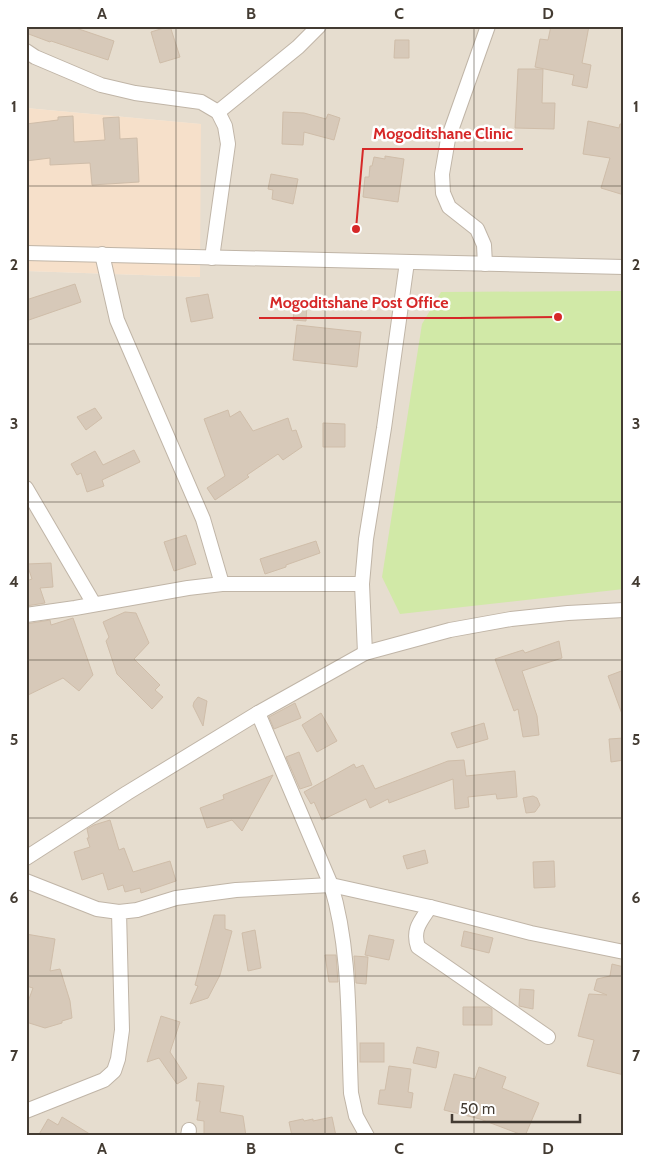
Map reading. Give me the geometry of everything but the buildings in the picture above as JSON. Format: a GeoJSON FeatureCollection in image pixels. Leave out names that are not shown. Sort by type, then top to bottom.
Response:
{"type":"FeatureCollection","features":[{"type":"Feature","properties":{"kind":"street"},"geometry":{"type":"LineString","coordinates":[[218,112],[298,47],[319,26]]}},
{"type":"Feature","properties":{"kind":"street"},"geometry":{"type":"LineString","coordinates":[[485,264],[484,245],[478,229],[449,207],[443,193],[442,174],[448,139],[488,26]]}},
{"type":"Feature","properties":{"kind":"street"},"geometry":{"type":"LineString","coordinates":[[26,51],[35,57],[101,85],[135,93],[201,102],[218,112],[225,126],[228,144],[212,258]]}},
{"type":"Feature","properties":{"kind":"street"},"geometry":{"type":"LineString","coordinates":[[26,253],[624,267]]}},
{"type":"Feature","properties":{"kind":"street"},"geometry":{"type":"LineString","coordinates":[[102,254],[117,320],[202,519],[222,584]]}},
{"type":"Feature","properties":{"kind":"street"},"geometry":{"type":"LineString","coordinates":[[365,653],[362,584],[366,539],[384,428],[407,262]]}},
{"type":"Feature","properties":{"kind":"street"},"geometry":{"type":"LineString","coordinates":[[26,488],[94,604]]}},
{"type":"Feature","properties":{"kind":"street"},"geometry":{"type":"LineString","coordinates":[[26,615],[222,584],[362,584]]}},
{"type":"Feature","properties":{"kind":"street"},"geometry":{"type":"LineString","coordinates":[[26,858],[127,793],[258,713],[365,653],[450,630],[511,619],[624,610]]}},
{"type":"Feature","properties":{"kind":"street"},"geometry":{"type":"LineString","coordinates":[[258,713],[331,885],[339,911],[344,944],[351,1093],[356,1116],[366,1136]]}},
{"type":"Feature","properties":{"kind":"street"},"geometry":{"type":"LineString","coordinates":[[26,881],[97,909],[119,912],[137,910],[176,898],[236,890],[331,885],[430,907],[531,933],[624,952]]}},
{"type":"Feature","properties":{"kind":"street"},"geometry":{"type":"LineString","coordinates":[[430,907],[416,930],[415,938],[418,947],[548,1037]]}},
{"type":"Feature","properties":{"kind":"street"},"geometry":{"type":"LineString","coordinates":[[26,1111],[104,1080],[114,1071],[118,1059],[122,1030],[119,912]]}},
{"type":"Feature","properties":{"kind":"shaded area"},"geometry":{"type":"Polygon","coordinates":[[[26,26],[624,26],[624,1136],[26,1136],[26,271],[200,277],[200,124],[26,108],[26,26]]]}},
{"type":"Feature","properties":{"kind":"shaded area"},"geometry":{"type":"Polygon","coordinates":[[[26,108],[201,124],[200,277],[26,271],[26,108]]]}},
{"type":"Feature","properties":{"kind":"green space"},"geometry":{"type":"Polygon","coordinates":[[[624,291],[624,589],[400,614],[382,577],[422,324],[441,292],[624,291]]]}},
{"type":"Feature","properties":{"kind":"place","name":"Mogoditshane Clinic"},"geometry":{"type":"Point","coordinates":[356,229]}},
{"type":"Feature","properties":{"kind":"place","name":"Mogoditshane Post Office"},"geometry":{"type":"Point","coordinates":[558,317]}}]}
